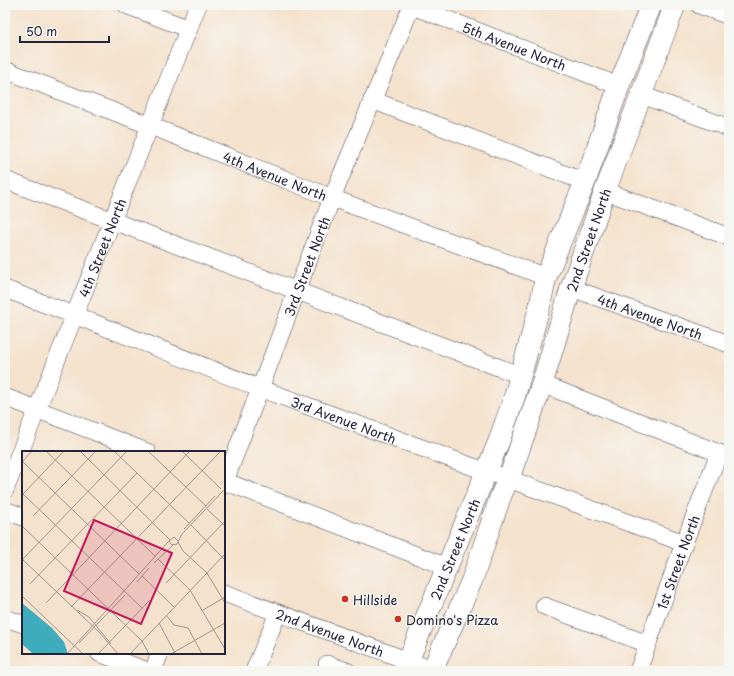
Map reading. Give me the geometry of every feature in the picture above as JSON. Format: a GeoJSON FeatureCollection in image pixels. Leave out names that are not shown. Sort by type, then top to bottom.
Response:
{"type":"FeatureCollection","features":[{"type":"Feature","properties":{"kind":"main road","name":"2nd Street North"},"geometry":{"type":"LineString","coordinates":[[406,666],[487,472],[515,396],[539,309],[546,277],[586,182],[619,86],[651,5]]}},
{"type":"Feature","properties":{"kind":"main road","name":"2nd Street North"},"geometry":{"type":"LineString","coordinates":[[434,671],[472,580],[501,495],[509,478],[542,384],[571,288],[605,191],[675,5]]}},
{"type":"Feature","properties":{"kind":"street"},"geometry":{"type":"LineString","coordinates":[[126,5],[189,29]]}},
{"type":"Feature","properties":{"kind":"street","name":"4th Street North"},"geometry":{"type":"LineString","coordinates":[[5,490],[198,5]]}},
{"type":"Feature","properties":{"kind":"street","name":"5th Avenue North"},"geometry":{"type":"LineString","coordinates":[[411,5],[619,86]]}},
{"type":"Feature","properties":{"kind":"street","name":"3rd Street North"},"geometry":{"type":"LineString","coordinates":[[225,479],[332,198],[411,5]]}},
{"type":"Feature","properties":{"kind":"street"},"geometry":{"type":"LineString","coordinates":[[699,5],[729,16]]}},
{"type":"Feature","properties":{"kind":"street","name":"4th Avenue North"},"geometry":{"type":"LineString","coordinates":[[5,70],[332,198],[546,277]]}},
{"type":"Feature","properties":{"kind":"street"},"geometry":{"type":"LineString","coordinates":[[642,95],[729,128]]}},
{"type":"Feature","properties":{"kind":"street"},"geometry":{"type":"LineString","coordinates":[[372,100],[586,182]]}},
{"type":"Feature","properties":{"kind":"street"},"geometry":{"type":"LineString","coordinates":[[5,180],[520,375]]}},
{"type":"Feature","properties":{"kind":"street"},"geometry":{"type":"LineString","coordinates":[[605,191],[729,237]]}},
{"type":"Feature","properties":{"kind":"street","name":"4th Avenue North"},"geometry":{"type":"LineString","coordinates":[[571,288],[729,344]]}},
{"type":"Feature","properties":{"kind":"street","name":"3rd Avenue North"},"geometry":{"type":"LineString","coordinates":[[5,289],[259,388],[684,543]]}},
{"type":"Feature","properties":{"kind":"street"},"geometry":{"type":"LineString","coordinates":[[542,384],[724,455]]}},
{"type":"Feature","properties":{"kind":"street"},"geometry":{"type":"LineString","coordinates":[[5,397],[145,451]]}},
{"type":"Feature","properties":{"kind":"street","name":"1st Street North"},"geometry":{"type":"LineString","coordinates":[[638,671],[684,543],[724,455]]}},
{"type":"Feature","properties":{"kind":"street"},"geometry":{"type":"LineString","coordinates":[[225,482],[447,567]]}},
{"type":"Feature","properties":{"kind":"street"},"geometry":{"type":"LineString","coordinates":[[5,510],[22,517]]}},
{"type":"Feature","properties":{"kind":"street","name":"2nd Avenue North"},"geometry":{"type":"LineString","coordinates":[[225,594],[278,613],[406,666],[434,671]]}},
{"type":"Feature","properties":{"kind":"street"},"geometry":{"type":"LineString","coordinates":[[544,606],[648,644]]}},
{"type":"Feature","properties":{"kind":"street"},"geometry":{"type":"LineString","coordinates":[[254,671],[278,613]]}},
{"type":"Feature","properties":{"kind":"street"},"geometry":{"type":"LineString","coordinates":[[5,618],[22,624]]}},
{"type":"Feature","properties":{"kind":"street"},"geometry":{"type":"LineString","coordinates":[[102,654],[147,671]]}},
{"type":"Feature","properties":{"kind":"street"},"geometry":{"type":"LineString","coordinates":[[153,671],[160,654]]}},
{"type":"Feature","properties":{"kind":"street"},"geometry":{"type":"LineString","coordinates":[[327,664],[347,671]]}},
{"type":"Feature","properties":{"kind":"place","name":"Hillside"},"geometry":{"type":"Point","coordinates":[345,599]}},
{"type":"Feature","properties":{"kind":"place","name":"Domino's Pizza"},"geometry":{"type":"Point","coordinates":[398,619]}}]}
